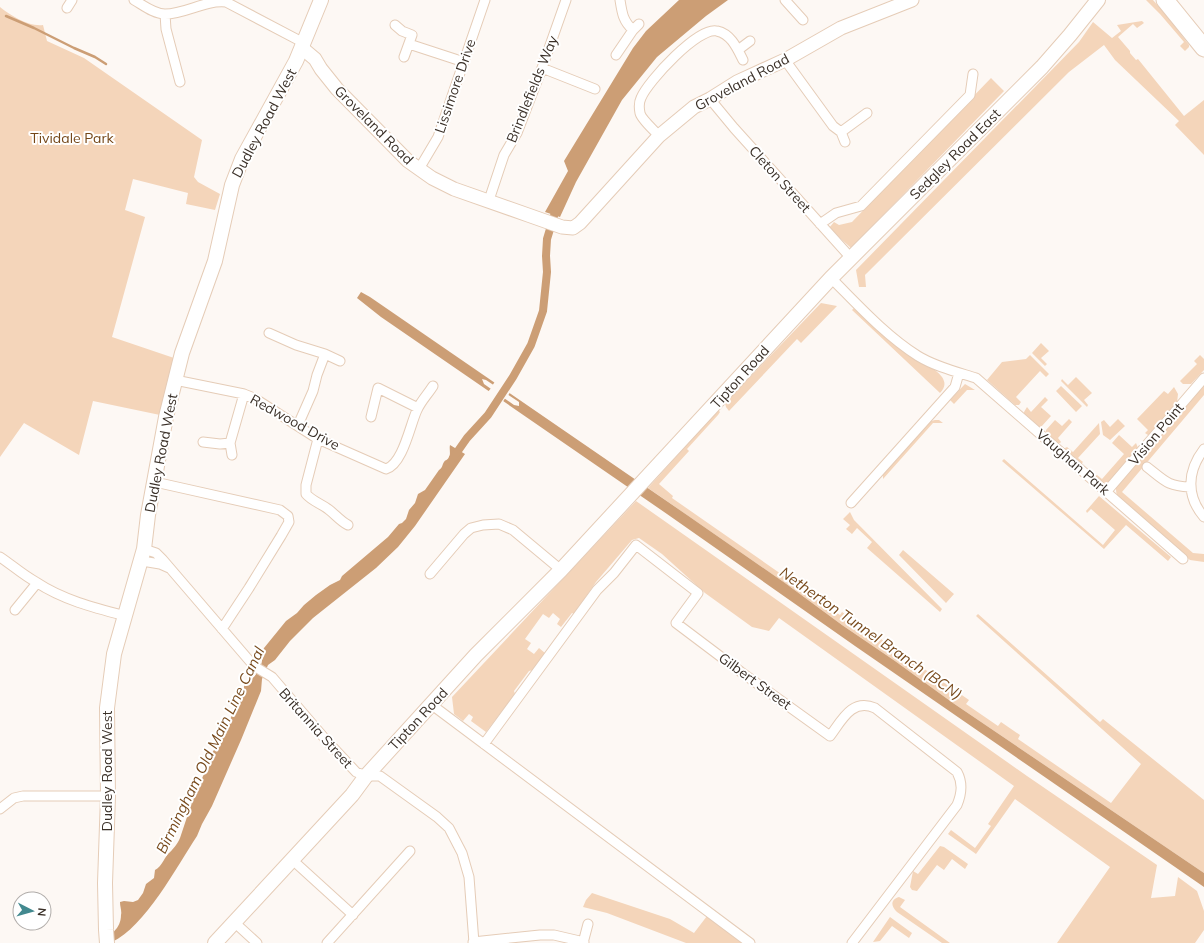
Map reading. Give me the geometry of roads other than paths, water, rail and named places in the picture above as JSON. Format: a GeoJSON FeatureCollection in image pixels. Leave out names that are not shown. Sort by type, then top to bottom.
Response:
{"type":"FeatureCollection","features":[{"type":"Feature","properties":{"kind":"highway"},"geometry":{"type":"LineString","coordinates":[[1165,0],[1204,47]]}},
{"type":"Feature","properties":{"kind":"highway"},"geometry":{"type":"LineString","coordinates":[[1177,0],[1204,47]]}},
{"type":"Feature","properties":{"kind":"main road","name":"Dudley Road West"},"geometry":{"type":"LineString","coordinates":[[107,936],[105,883],[108,796],[107,708],[114,654],[143,555],[148,515],[166,417],[182,354],[215,261],[232,185],[242,159],[301,51],[321,0]]}},
{"type":"Feature","properties":{"kind":"main road","name":"Sedgley Road East"},"geometry":{"type":"LineString","coordinates":[[1076,27],[1092,0]]}},
{"type":"Feature","properties":{"kind":"main road","name":"Sedgley Road East"},"geometry":{"type":"LineString","coordinates":[[831,278],[1042,67],[1098,0]]}},
{"type":"Feature","properties":{"kind":"main road","name":"Tipton Road"},"geometry":{"type":"LineString","coordinates":[[214,943],[352,795],[366,776],[476,655],[561,570],[831,278]]}},
{"type":"Feature","properties":{"kind":"street"},"geometry":{"type":"LineString","coordinates":[[134,0],[157,13],[165,14],[218,0],[226,2],[301,51]]}},
{"type":"Feature","properties":{"kind":"street","name":"Lissimore Drive"},"geometry":{"type":"LineString","coordinates":[[420,170],[438,137],[485,0]]}},
{"type":"Feature","properties":{"kind":"street","name":"Brindlefields Way"},"geometry":{"type":"LineString","coordinates":[[489,200],[504,155],[517,134],[566,0]]}},
{"type":"Feature","properties":{"kind":"street"},"geometry":{"type":"LineString","coordinates":[[616,55],[636,27],[627,25],[623,18],[620,0]]}},
{"type":"Feature","properties":{"kind":"street"},"geometry":{"type":"LineString","coordinates":[[785,0],[803,20]]}},
{"type":"Feature","properties":{"kind":"street","name":"Groveland Road"},"geometry":{"type":"LineString","coordinates":[[301,51],[315,59],[321,70],[337,89],[408,161],[432,178],[454,188],[542,220],[562,227],[573,228],[580,223],[659,136],[694,107],[737,82],[785,60],[841,28],[910,0]]}},
{"type":"Feature","properties":{"kind":"street"},"geometry":{"type":"LineString","coordinates":[[165,14],[166,29],[180,82]]}},
{"type":"Feature","properties":{"kind":"street"},"geometry":{"type":"LineString","coordinates":[[395,25],[402,31],[412,35],[404,57]]}},
{"type":"Feature","properties":{"kind":"street"},"geometry":{"type":"LineString","coordinates":[[659,136],[640,114],[639,104],[640,98],[646,88],[668,62],[694,40],[708,31],[716,30],[727,36],[735,45],[743,60]]}},
{"type":"Feature","properties":{"kind":"street"},"geometry":{"type":"LineString","coordinates":[[738,50],[750,41]]}},
{"type":"Feature","properties":{"kind":"street"},"geometry":{"type":"LineString","coordinates":[[409,44],[464,62]]}},
{"type":"Feature","properties":{"kind":"street"},"geometry":{"type":"LineString","coordinates":[[785,60],[832,126],[841,132],[845,142]]}},
{"type":"Feature","properties":{"kind":"street"},"geometry":{"type":"LineString","coordinates":[[542,68],[595,89]]}},
{"type":"Feature","properties":{"kind":"street"},"geometry":{"type":"LineString","coordinates":[[820,224],[836,213],[861,206],[970,95],[973,74]]}},
{"type":"Feature","properties":{"kind":"street","name":"Cleton Street"},"geometry":{"type":"LineString","coordinates":[[710,99],[734,128],[851,258]]}},
{"type":"Feature","properties":{"kind":"street"},"geometry":{"type":"LineString","coordinates":[[841,132],[867,112]]}},
{"type":"Feature","properties":{"kind":"street","name":"Vaughan Park"},"geometry":{"type":"LineString","coordinates":[[831,278],[902,344],[919,356],[959,373],[976,378],[1183,559]]}},
{"type":"Feature","properties":{"kind":"street"},"geometry":{"type":"LineString","coordinates":[[269,334],[296,345],[325,354],[340,361]]}},
{"type":"Feature","properties":{"kind":"street"},"geometry":{"type":"LineString","coordinates":[[298,425],[313,391],[325,354]]}},
{"type":"Feature","properties":{"kind":"street"},"geometry":{"type":"LineString","coordinates":[[851,503],[955,387],[959,373]]}},
{"type":"Feature","properties":{"kind":"street","name":"Vision Point"},"geometry":{"type":"LineString","coordinates":[[1107,491],[1204,378]]}},
{"type":"Feature","properties":{"kind":"street","name":"Redwood Drive"},"geometry":{"type":"LineString","coordinates":[[175,380],[244,394],[254,398],[318,438],[386,469],[394,465],[404,446],[418,408],[433,386]]}},
{"type":"Feature","properties":{"kind":"street"},"geometry":{"type":"LineString","coordinates":[[371,417],[378,388],[418,408]]}},
{"type":"Feature","properties":{"kind":"street"},"geometry":{"type":"LineString","coordinates":[[232,455],[230,443],[244,394]]}},
{"type":"Feature","properties":{"kind":"street"},"geometry":{"type":"LineString","coordinates":[[318,438],[306,485],[306,494],[311,500],[327,508],[341,521],[348,525]]}},
{"type":"Feature","properties":{"kind":"street"},"geometry":{"type":"LineString","coordinates":[[203,442],[220,444],[230,443]]}},
{"type":"Feature","properties":{"kind":"street"},"geometry":{"type":"LineString","coordinates":[[1204,449],[1195,462],[1190,487],[1195,503],[1204,517]]}},
{"type":"Feature","properties":{"kind":"street"},"geometry":{"type":"LineString","coordinates":[[1147,467],[1165,482],[1175,486],[1190,487]]}},
{"type":"Feature","properties":{"kind":"street"},"geometry":{"type":"LineString","coordinates":[[143,555],[156,553],[222,629],[250,588],[289,522],[288,516],[280,510],[155,482]]}},
{"type":"Feature","properties":{"kind":"street"},"geometry":{"type":"LineString","coordinates":[[430,574],[464,534],[471,528],[483,524],[499,524],[513,530],[561,570]]}},
{"type":"Feature","properties":{"kind":"street","name":"Gilbert Street"},"geometry":{"type":"LineString","coordinates":[[484,744],[597,590],[614,573],[636,545],[698,593],[676,623],[830,736],[850,710],[856,707],[868,705],[876,708],[957,772],[961,780],[961,789],[957,805],[852,943]]}},
{"type":"Feature","properties":{"kind":"street"},"geometry":{"type":"LineString","coordinates":[[0,557],[37,583],[72,600],[97,609],[126,616]]}},
{"type":"Feature","properties":{"kind":"street"},"geometry":{"type":"LineString","coordinates":[[15,610],[37,583]]}},
{"type":"Feature","properties":{"kind":"street","name":"Britannia Street"},"geometry":{"type":"LineString","coordinates":[[222,629],[254,666],[270,676],[356,772],[366,776]]}},
{"type":"Feature","properties":{"kind":"street"},"geometry":{"type":"LineString","coordinates":[[432,705],[750,943]]}},
{"type":"Feature","properties":{"kind":"street"},"geometry":{"type":"LineString","coordinates":[[366,776],[380,776],[437,817],[449,828],[462,853],[469,877],[473,943],[540,935],[554,935],[584,942],[588,924]]}},
{"type":"Feature","properties":{"kind":"street"},"geometry":{"type":"LineString","coordinates":[[0,809],[14,798],[23,796],[108,796]]}},
{"type":"Feature","properties":{"kind":"street"},"geometry":{"type":"LineString","coordinates":[[327,943],[410,851]]}},
{"type":"Feature","properties":{"kind":"street"},"geometry":{"type":"LineString","coordinates":[[298,865],[353,915]]}},
{"type":"Feature","properties":{"kind":"street"},"geometry":{"type":"LineString","coordinates":[[234,922],[257,943]]}},
{"type":"Feature","properties":{"kind":"waterway"},"geometry":{"type":"LineString","coordinates":[[6,16],[95,57],[106,64]]}},
{"type":"Feature","properties":{"kind":"waterway","name":"Birmingham Old Main Line Canal"},"geometry":{"type":"LineString","coordinates":[[453,458],[467,438],[488,415],[513,377],[531,345],[543,311],[547,272],[547,239],[557,206]]}},
{"type":"Feature","properties":{"kind":"park label","name":"Tividale Park"},"geometry":{"type":"Point","coordinates":[72,138]}},
{"type":"Feature","properties":{"kind":"water label","name":"Netherton Tunnel Branch (BCN)"},"geometry":{"type":"Point","coordinates":[871,633]}}]}
